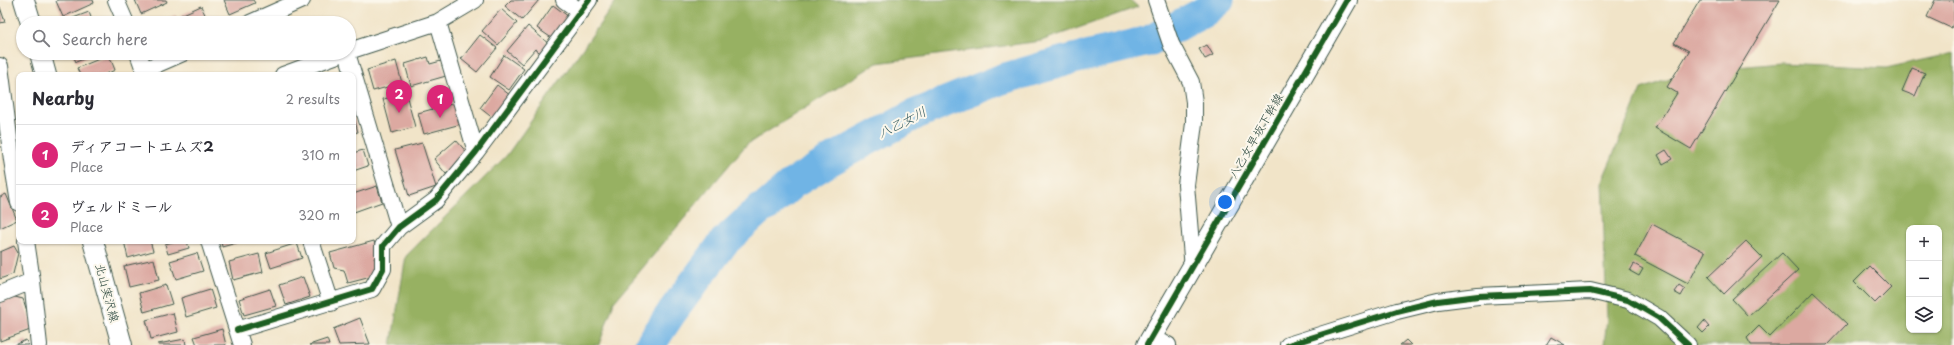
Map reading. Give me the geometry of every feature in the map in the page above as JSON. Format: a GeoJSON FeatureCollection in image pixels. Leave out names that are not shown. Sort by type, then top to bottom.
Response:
{"type":"FeatureCollection","features":[{"type":"Feature","properties":{"kind":"street"},"geometry":{"type":"LineString","coordinates":[[24,0],[29,16]]}},
{"type":"Feature","properties":{"kind":"street"},"geometry":{"type":"LineString","coordinates":[[116,0],[123,16]]}},
{"type":"Feature","properties":{"kind":"street"},"geometry":{"type":"LineString","coordinates":[[266,16],[302,0]]}},
{"type":"Feature","properties":{"kind":"street"},"geometry":{"type":"LineString","coordinates":[[356,49],[438,22],[475,0]]}},
{"type":"Feature","properties":{"kind":"street"},"geometry":{"type":"LineString","coordinates":[[237,330],[331,303],[372,289],[384,269],[383,246],[399,227],[436,200],[476,152],[585,6],[564,0]]}},
{"type":"Feature","properties":{"kind":"street"},"geometry":{"type":"LineString","coordinates":[[1156,0],[1171,44],[1191,82],[1194,102],[1194,123],[1186,185],[1193,269]]}},
{"type":"Feature","properties":{"kind":"street","name":"八乙女早坂下幹線"},"geometry":{"type":"LineString","coordinates":[[1156,343],[1193,269],[1347,0]]}},
{"type":"Feature","properties":{"kind":"street"},"geometry":{"type":"LineString","coordinates":[[438,22],[476,152]]}},
{"type":"Feature","properties":{"kind":"street"},"geometry":{"type":"LineString","coordinates":[[42,60],[45,72]]}},
{"type":"Feature","properties":{"kind":"street"},"geometry":{"type":"LineString","coordinates":[[140,60],[144,70],[167,60]]}},
{"type":"Feature","properties":{"kind":"street"},"geometry":{"type":"LineString","coordinates":[[291,72],[324,60]]}},
{"type":"Feature","properties":{"kind":"street"},"geometry":{"type":"LineString","coordinates":[[349,60],[353,72]]}},
{"type":"Feature","properties":{"kind":"street"},"geometry":{"type":"LineString","coordinates":[[0,66],[6,163],[16,194]]}},
{"type":"Feature","properties":{"kind":"street"},"geometry":{"type":"LineString","coordinates":[[356,83],[399,227]]}},
{"type":"Feature","properties":{"kind":"street"},"geometry":{"type":"LineString","coordinates":[[26,244],[39,345]]}},
{"type":"Feature","properties":{"kind":"street","name":"北山実沢線"},"geometry":{"type":"LineString","coordinates":[[94,244],[122,345]]}},
{"type":"Feature","properties":{"kind":"street"},"geometry":{"type":"LineString","coordinates":[[210,244],[242,345]]}},
{"type":"Feature","properties":{"kind":"street"},"geometry":{"type":"LineString","coordinates":[[312,244],[331,303]]}},
{"type":"Feature","properties":{"kind":"street"},"geometry":{"type":"LineString","coordinates":[[0,294],[32,281]]}},
{"type":"Feature","properties":{"kind":"street"},"geometry":{"type":"LineString","coordinates":[[1288,345],[1397,311],[1438,301],[1478,296],[1590,291],[1628,300],[1659,318],[1688,345]]}},
{"type":"Feature","properties":{"kind":"green space"},"geometry":{"type":"Polygon","coordinates":[[[617,0],[1130,0],[1138,7],[1041,41],[877,63],[746,145],[614,302],[599,345],[391,345],[406,256],[507,155],[617,0]]]}},
{"type":"Feature","properties":{"kind":"green space"},"geometry":{"type":"Polygon","coordinates":[[[1954,53],[1954,345],[1604,345],[1607,318],[1602,181],[1641,89],[1693,71],[1781,63],[1886,68],[1954,53]]]}},
{"type":"Feature","properties":{"kind":"building"},"geometry":{"type":"Polygon","coordinates":[[[93,0],[94,3],[63,16],[56,1],[93,0]]]}},
{"type":"Feature","properties":{"kind":"building"},"geometry":{"type":"Polygon","coordinates":[[[135,0],[166,0],[167,2],[141,14],[135,0]]]}},
{"type":"Feature","properties":{"kind":"building"},"geometry":{"type":"Polygon","coordinates":[[[224,0],[253,0],[255,3],[230,14],[224,0]]]}},
{"type":"Feature","properties":{"kind":"building"},"geometry":{"type":"Polygon","coordinates":[[[511,0],[539,0],[522,20],[505,6],[511,0]]]}},
{"type":"Feature","properties":{"kind":"building"},"geometry":{"type":"Polygon","coordinates":[[[1700,0],[1780,0],[1691,149],[1655,128],[1677,93],[1667,87],[1689,51],[1674,43],[1700,0]]]}},
{"type":"Feature","properties":{"kind":"building"},"geometry":{"type":"Polygon","coordinates":[[[1935,0],[1954,0],[1954,22],[1951,28],[1927,17],[1935,0]]]}},
{"type":"Feature","properties":{"kind":"building"},"geometry":{"type":"Polygon","coordinates":[[[553,5],[569,17],[553,39],[537,28],[553,5]]]}},
{"type":"Feature","properties":{"kind":"building"},"geometry":{"type":"Polygon","coordinates":[[[201,6],[206,16],[182,16],[201,6]]]}},
{"type":"Feature","properties":{"kind":"building"},"geometry":{"type":"Polygon","coordinates":[[[0,7],[5,22],[0,23],[0,7]]]}},
{"type":"Feature","properties":{"kind":"building"},"geometry":{"type":"Polygon","coordinates":[[[501,9],[517,23],[498,45],[482,31],[501,9]]]}},
{"type":"Feature","properties":{"kind":"building"},"geometry":{"type":"Polygon","coordinates":[[[89,12],[90,16],[78,16],[89,12]]]}},
{"type":"Feature","properties":{"kind":"building"},"geometry":{"type":"Polygon","coordinates":[[[528,26],[550,45],[542,54],[535,49],[522,64],[507,51],[528,26]]]}},
{"type":"Feature","properties":{"kind":"building"},"geometry":{"type":"Polygon","coordinates":[[[480,35],[497,48],[477,72],[461,59],[480,35]]]}},
{"type":"Feature","properties":{"kind":"building"},"geometry":{"type":"Polygon","coordinates":[[[1207,45],[1213,55],[1205,59],[1199,49],[1207,45]]]}},
{"type":"Feature","properties":{"kind":"building"},"geometry":{"type":"Polygon","coordinates":[[[504,55],[524,69],[509,90],[490,77],[504,55]]]}},
{"type":"Feature","properties":{"kind":"building"},"geometry":{"type":"Polygon","coordinates":[[[428,57],[430,64],[441,61],[446,76],[411,86],[405,64],[428,57]]]}},
{"type":"Feature","properties":{"kind":"building"},"geometry":{"type":"Polygon","coordinates":[[[97,60],[111,60],[115,70],[111,72],[79,72],[77,68],[97,60]]]}},
{"type":"Feature","properties":{"kind":"building"},"geometry":{"type":"Polygon","coordinates":[[[396,61],[402,83],[373,91],[367,70],[396,61]]]}},
{"type":"Feature","properties":{"kind":"building"},"geometry":{"type":"Polygon","coordinates":[[[1912,68],[1925,73],[1915,96],[1902,91],[1912,68]]]}},
{"type":"Feature","properties":{"kind":"building"},"geometry":{"type":"Polygon","coordinates":[[[497,85],[511,96],[494,119],[480,108],[497,85]]]}},
{"type":"Feature","properties":{"kind":"building"},"geometry":{"type":"Polygon","coordinates":[[[406,94],[415,127],[392,133],[383,99],[406,94]]]}},
{"type":"Feature","properties":{"kind":"building"},"geometry":{"type":"Polygon","coordinates":[[[455,103],[461,124],[424,134],[418,113],[455,103]]]}},
{"type":"Feature","properties":{"kind":"building"},"geometry":{"type":"Polygon","coordinates":[[[456,140],[469,155],[446,174],[434,159],[456,140]]]}},
{"type":"Feature","properties":{"kind":"building"},"geometry":{"type":"Polygon","coordinates":[[[422,143],[436,187],[409,196],[395,150],[422,143]]]}},
{"type":"Feature","properties":{"kind":"building"},"geometry":{"type":"Polygon","coordinates":[[[363,150],[368,166],[356,170],[356,152],[363,150]]]}},
{"type":"Feature","properties":{"kind":"building"},"geometry":{"type":"Polygon","coordinates":[[[1666,150],[1672,159],[1663,164],[1658,155],[1666,150]]]}},
{"type":"Feature","properties":{"kind":"building"},"geometry":{"type":"Polygon","coordinates":[[[377,186],[382,202],[356,211],[356,193],[377,186]]]}},
{"type":"Feature","properties":{"kind":"building"},"geometry":{"type":"Polygon","coordinates":[[[6,194],[16,220],[0,228],[0,197],[6,194]]]}},
{"type":"Feature","properties":{"kind":"building"},"geometry":{"type":"Polygon","coordinates":[[[1652,224],[1705,252],[1688,284],[1635,256],[1652,224]]]}},
{"type":"Feature","properties":{"kind":"building"},"geometry":{"type":"Polygon","coordinates":[[[374,241],[378,257],[374,258],[379,275],[348,283],[344,270],[334,268],[330,253],[374,241]]]}},
{"type":"Feature","properties":{"kind":"building"},"geometry":{"type":"Polygon","coordinates":[[[1746,241],[1762,257],[1724,294],[1708,277],[1746,241]]]}},
{"type":"Feature","properties":{"kind":"building"},"geometry":{"type":"Polygon","coordinates":[[[125,244],[151,244],[153,251],[128,258],[125,244]]]}},
{"type":"Feature","properties":{"kind":"building"},"geometry":{"type":"Polygon","coordinates":[[[165,244],[188,244],[189,248],[168,254],[165,244]]]}},
{"type":"Feature","properties":{"kind":"building"},"geometry":{"type":"Polygon","coordinates":[[[222,244],[232,244],[222,247],[222,244]]]}},
{"type":"Feature","properties":{"kind":"building"},"geometry":{"type":"Polygon","coordinates":[[[297,244],[302,258],[271,268],[266,253],[297,244]]]}},
{"type":"Feature","properties":{"kind":"building"},"geometry":{"type":"Polygon","coordinates":[[[14,246],[18,253],[13,274],[0,279],[0,252],[14,246]]]}},
{"type":"Feature","properties":{"kind":"building"},"geometry":{"type":"Polygon","coordinates":[[[197,253],[203,271],[176,279],[170,261],[197,253]]]}},
{"type":"Feature","properties":{"kind":"building"},"geometry":{"type":"Polygon","coordinates":[[[1782,253],[1798,270],[1748,316],[1732,299],[1782,253]]]}},
{"type":"Feature","properties":{"kind":"building"},"geometry":{"type":"Polygon","coordinates":[[[259,254],[263,272],[233,280],[229,262],[259,254]]]}},
{"type":"Feature","properties":{"kind":"building"},"geometry":{"type":"Polygon","coordinates":[[[154,259],[159,280],[129,287],[124,266],[154,259]]]}},
{"type":"Feature","properties":{"kind":"building"},"geometry":{"type":"Polygon","coordinates":[[[1634,264],[1643,269],[1639,276],[1630,271],[1634,264]]]}},
{"type":"Feature","properties":{"kind":"building"},"geometry":{"type":"Polygon","coordinates":[[[1870,266],[1891,287],[1875,303],[1854,282],[1870,266]]]}},
{"type":"Feature","properties":{"kind":"building"},"geometry":{"type":"Polygon","coordinates":[[[303,277],[310,297],[286,305],[279,285],[303,277]]]}},
{"type":"Feature","properties":{"kind":"building"},"geometry":{"type":"Polygon","coordinates":[[[166,285],[172,304],[144,312],[139,293],[166,285]]]}},
{"type":"Feature","properties":{"kind":"building"},"geometry":{"type":"Polygon","coordinates":[[[1679,285],[1685,289],[1681,296],[1674,292],[1679,285]]]}},
{"type":"Feature","properties":{"kind":"building"},"geometry":{"type":"Polygon","coordinates":[[[210,289],[216,308],[186,317],[181,298],[210,289]]]}},
{"type":"Feature","properties":{"kind":"building"},"geometry":{"type":"Polygon","coordinates":[[[270,289],[276,306],[244,315],[239,299],[270,289]]]}},
{"type":"Feature","properties":{"kind":"building"},"geometry":{"type":"Polygon","coordinates":[[[1813,292],[1847,324],[1827,345],[1751,345],[1747,338],[1759,326],[1770,337],[1813,292]]]}},
{"type":"Feature","properties":{"kind":"building"},"geometry":{"type":"Polygon","coordinates":[[[11,296],[23,299],[33,329],[0,341],[0,300],[11,296]]]}},
{"type":"Feature","properties":{"kind":"building"},"geometry":{"type":"Polygon","coordinates":[[[173,313],[178,332],[151,339],[146,320],[173,313]]]}},
{"type":"Feature","properties":{"kind":"building"},"geometry":{"type":"Polygon","coordinates":[[[360,318],[370,344],[339,345],[333,329],[360,318]]]}},
{"type":"Feature","properties":{"kind":"building"},"geometry":{"type":"Polygon","coordinates":[[[1704,321],[1709,327],[1703,333],[1698,328],[1704,321]]]}},
{"type":"Feature","properties":{"kind":"building"},"geometry":{"type":"Polygon","coordinates":[[[222,329],[226,345],[197,345],[194,337],[222,329]]]}},
{"type":"Feature","properties":{"kind":"building"},"geometry":{"type":"Polygon","coordinates":[[[1551,337],[1565,345],[1546,345],[1551,337]]]}},
{"type":"Feature","properties":{"kind":"building"},"geometry":{"type":"Polygon","coordinates":[[[185,339],[186,345],[158,345],[158,344],[185,339]]]}},
{"type":"Feature","properties":{"kind":"building"},"geometry":{"type":"Polygon","coordinates":[[[327,339],[329,345],[309,345],[327,339]]]}},
{"type":"Feature","properties":{"kind":"building"},"geometry":{"type":"Polygon","coordinates":[[[26,340],[28,345],[15,345],[26,340]]]}},
{"type":"Feature","properties":{"kind":"building"},"geometry":{"type":"Polygon","coordinates":[[[1406,340],[1411,345],[1400,345],[1406,340]]]}},
{"type":"Feature","properties":{"kind":"waterway","name":"八乙女川"},"geometry":{"type":"LineString","coordinates":[[650,345],[672,312],[724,242],[760,209],[767,206],[792,184],[831,160],[916,114],[1002,79],[1065,61],[1149,41],[1204,12],[1219,0]]}},
{"type":"Feature","properties":{"kind":"cycle path"},"geometry":{"type":"LineString","coordinates":[[237,330],[372,289],[383,269],[383,246],[399,227],[436,200],[476,152],[589,0]]}},
{"type":"Feature","properties":{"kind":"cycle path"},"geometry":{"type":"LineString","coordinates":[[1147,345],[1347,0]]}},
{"type":"Feature","properties":{"kind":"cycle path"},"geometry":{"type":"LineString","coordinates":[[1288,345],[1397,311],[1438,301],[1478,296],[1590,291],[1628,300],[1659,318],[1688,345]]}},
{"type":"Feature","properties":{"kind":"place","name":"ヴェルドミール"},"geometry":{"type":"Point","coordinates":[399,113]}},
{"type":"Feature","properties":{"kind":"place","name":"ディアコートエムズ2"},"geometry":{"type":"Point","coordinates":[440,118]}}]}
